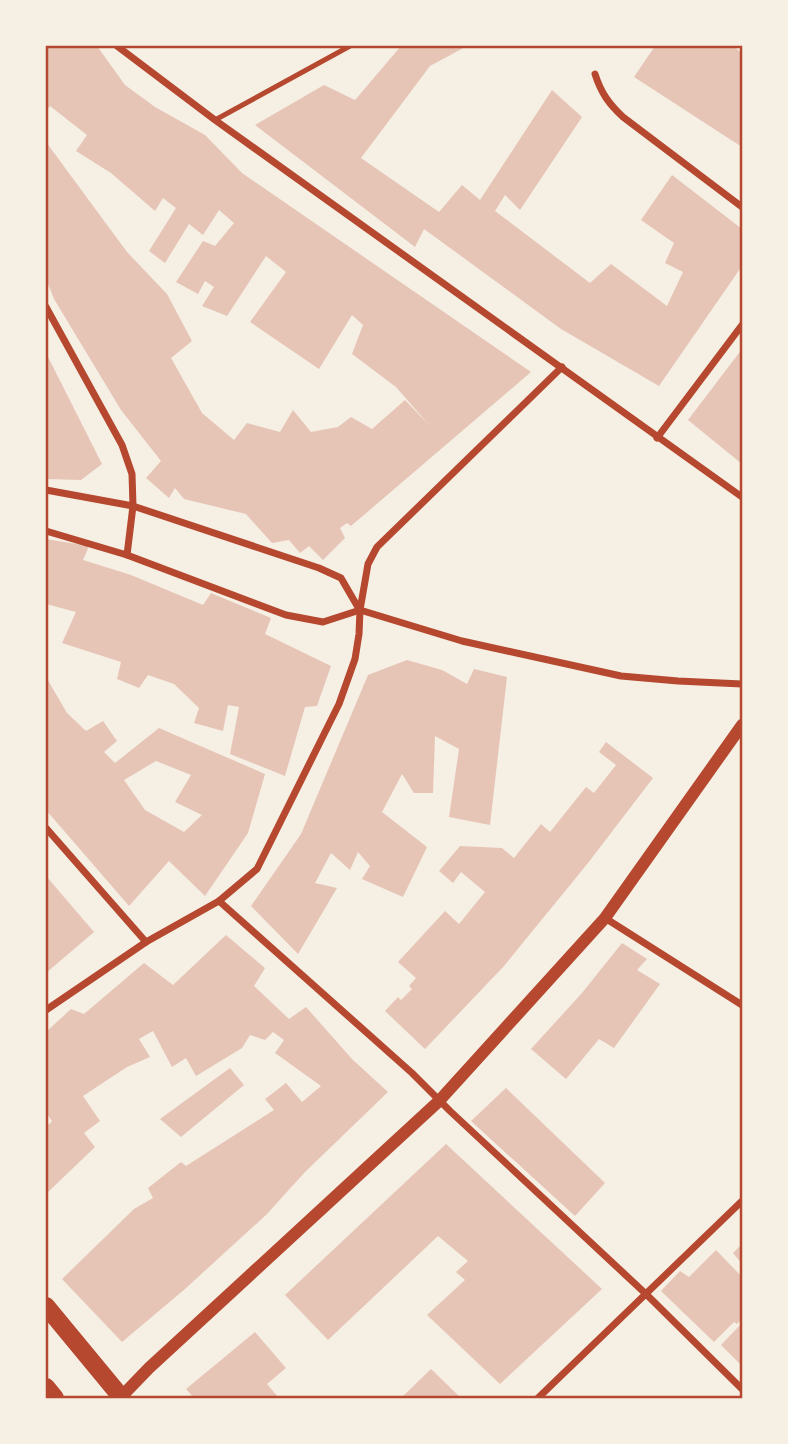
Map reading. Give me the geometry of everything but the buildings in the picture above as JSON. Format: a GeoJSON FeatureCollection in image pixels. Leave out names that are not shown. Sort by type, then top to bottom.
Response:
{"type":"FeatureCollection","features":[{"type":"Feature","properties":{"kind":"main road"},"geometry":{"type":"LineString","coordinates":[[46,1306],[122,1398]]}},
{"type":"Feature","properties":{"kind":"main road"},"geometry":{"type":"LineString","coordinates":[[46,1387],[55,1398]]}},
{"type":"Feature","properties":{"kind":"street"},"geometry":{"type":"LineString","coordinates":[[117,46],[215,120],[743,497]]}},
{"type":"Feature","properties":{"kind":"street"},"geometry":{"type":"LineString","coordinates":[[596,74],[599,88],[607,102],[623,117],[743,207]]}},
{"type":"Feature","properties":{"kind":"street"},"geometry":{"type":"LineString","coordinates":[[46,307],[122,445],[132,474],[133,506],[127,555]]}},
{"type":"Feature","properties":{"kind":"street"},"geometry":{"type":"LineString","coordinates":[[657,438],[743,326]]}},
{"type":"Feature","properties":{"kind":"street"},"geometry":{"type":"LineString","coordinates":[[46,1010],[146,942],[219,901],[257,869],[339,704],[355,659],[368,564],[377,547],[562,367]]}},
{"type":"Feature","properties":{"kind":"street"},"geometry":{"type":"LineString","coordinates":[[46,490],[133,506],[319,568],[341,578],[360,610]]}},
{"type":"Feature","properties":{"kind":"street"},"geometry":{"type":"LineString","coordinates":[[46,531],[127,555],[298,617],[323,622],[360,610],[462,641],[621,676],[743,684]]}},
{"type":"Feature","properties":{"kind":"street"},"geometry":{"type":"LineString","coordinates":[[122,1398],[149,1368],[439,1101],[605,918],[739,739],[743,725]]}},
{"type":"Feature","properties":{"kind":"street"},"geometry":{"type":"LineString","coordinates":[[46,828],[146,942]]}},
{"type":"Feature","properties":{"kind":"street"},"geometry":{"type":"LineString","coordinates":[[219,901],[412,1073],[743,1389]]}},
{"type":"Feature","properties":{"kind":"street"},"geometry":{"type":"LineString","coordinates":[[605,918],[743,1005]]}},
{"type":"Feature","properties":{"kind":"street"},"geometry":{"type":"LineString","coordinates":[[538,1398],[743,1201]]}},
{"type":"Feature","properties":{"kind":"lane"},"geometry":{"type":"LineString","coordinates":[[215,120],[350,46]]}}]}
